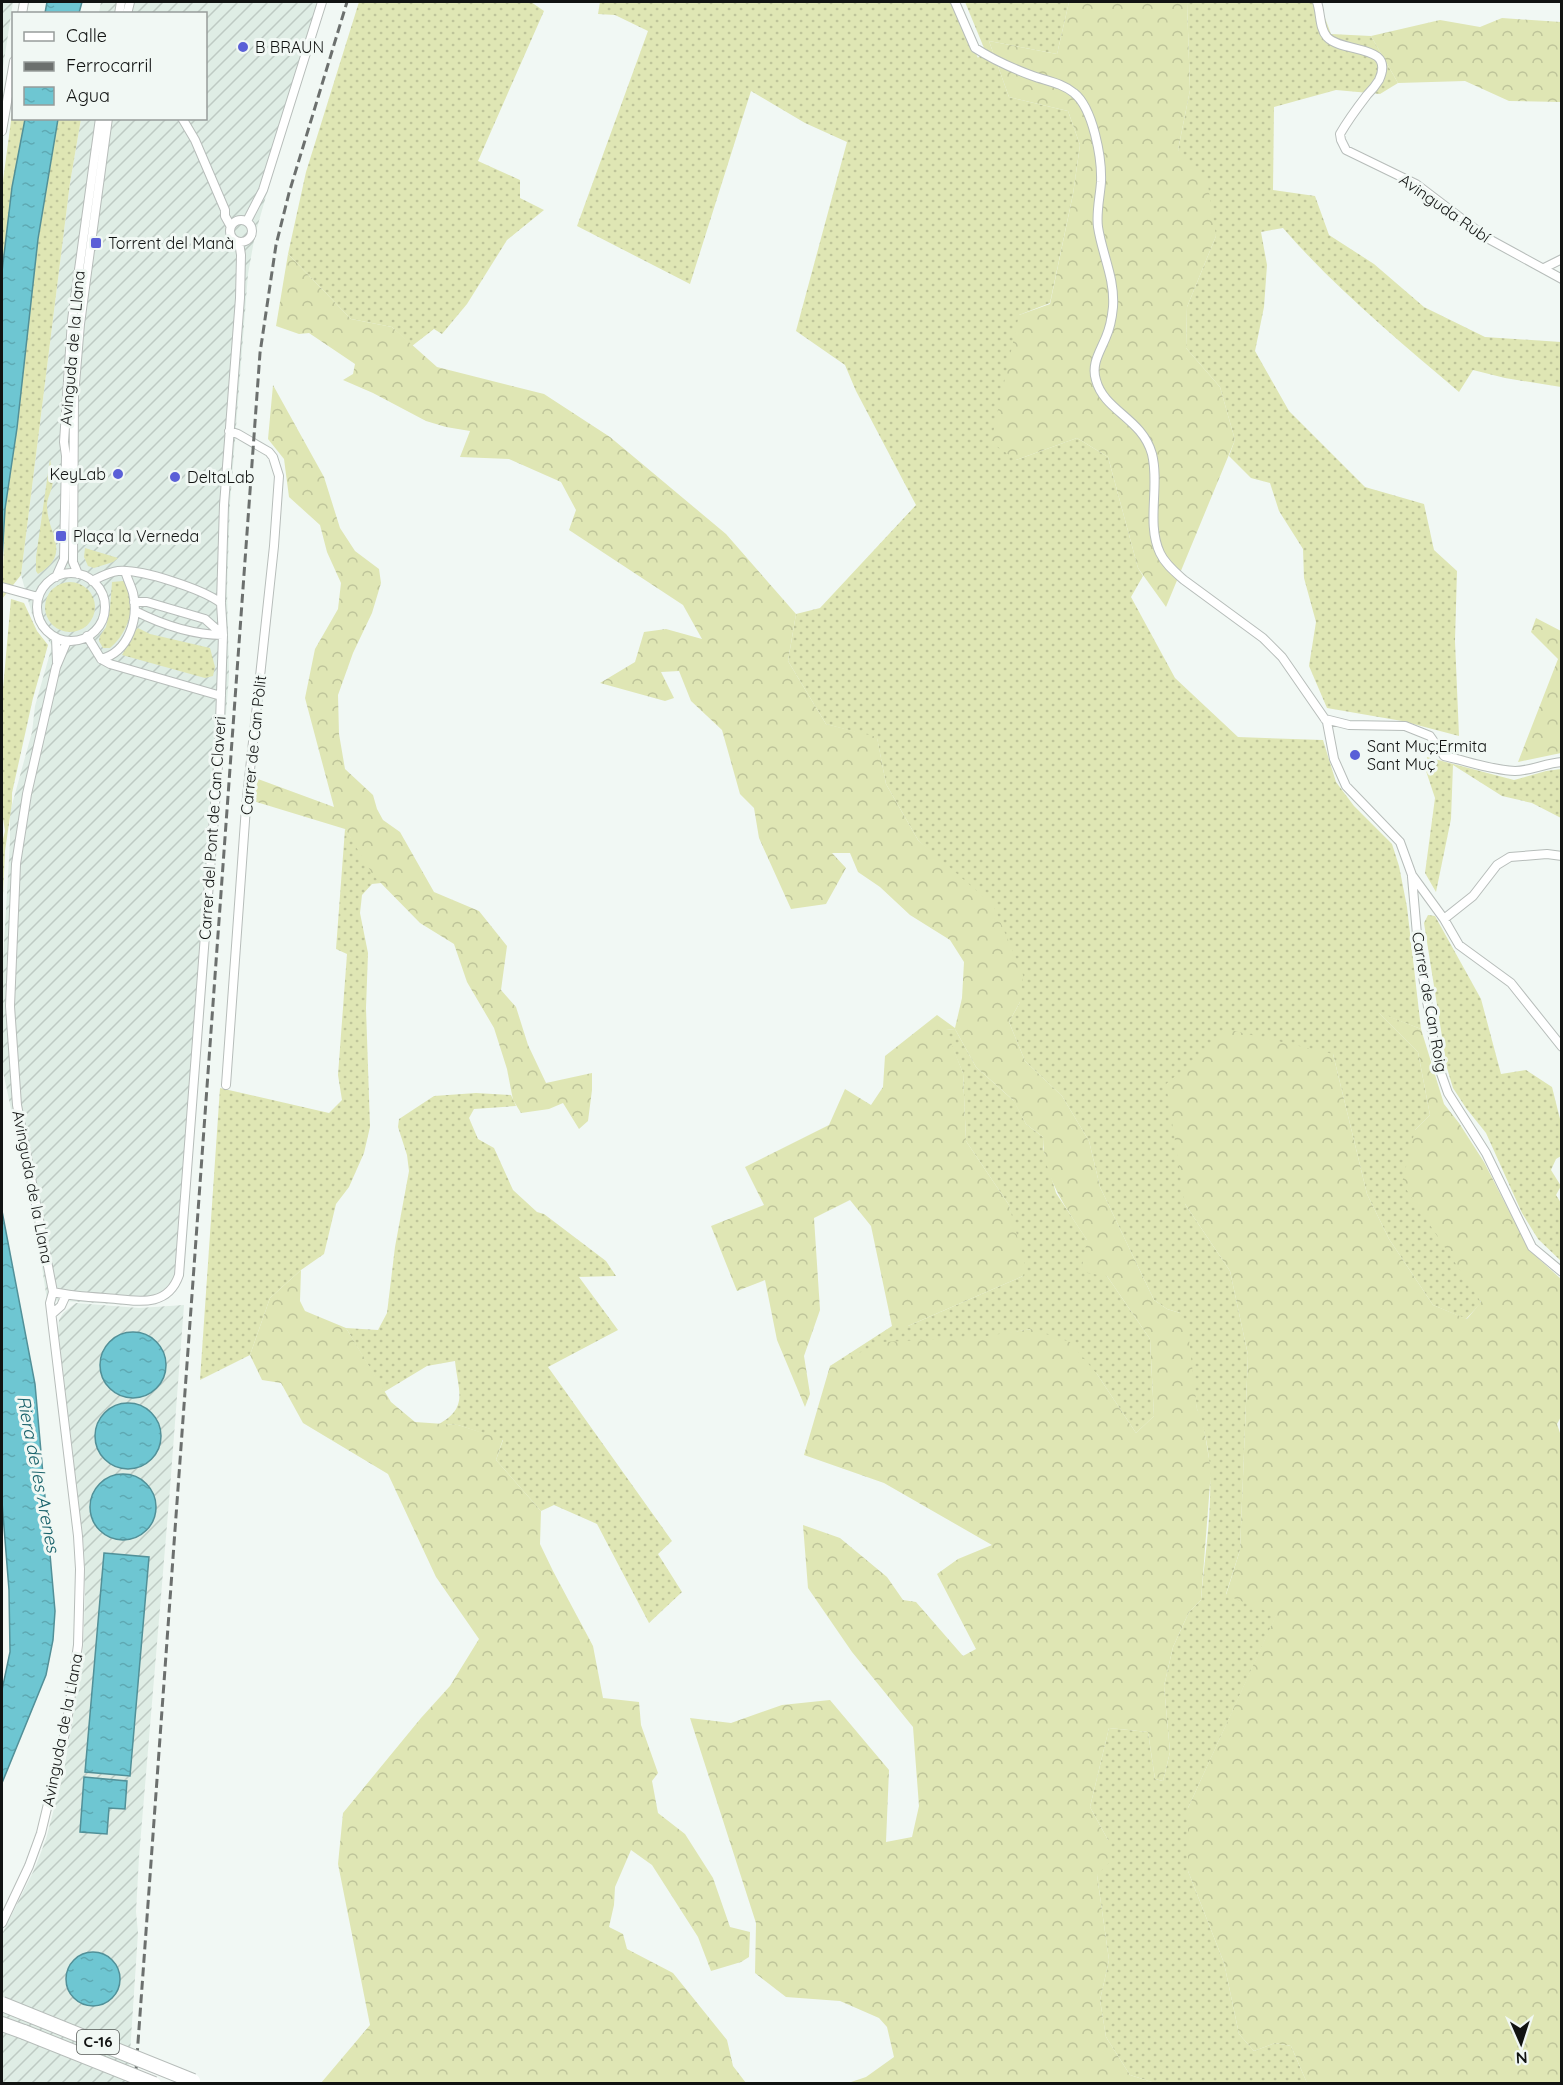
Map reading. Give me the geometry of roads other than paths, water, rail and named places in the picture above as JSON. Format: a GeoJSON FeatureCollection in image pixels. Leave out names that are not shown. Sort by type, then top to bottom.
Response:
{"type":"FeatureCollection","features":[{"type":"Feature","properties":{"kind":"highway","name":"C-16"},"geometry":{"type":"LineString","coordinates":[[2,2004],[197,2082]]}},
{"type":"Feature","properties":{"kind":"highway","name":"C-16"},"geometry":{"type":"LineString","coordinates":[[2,2024],[154,2084]]}},
{"type":"Feature","properties":{"kind":"street"},"geometry":{"type":"LineString","coordinates":[[230,225],[242,221],[263,190],[322,2]]}},
{"type":"Feature","properties":{"kind":"street"},"geometry":{"type":"LineString","coordinates":[[955,2],[975,48],[1021,71],[1071,90],[1082,100],[1088,113],[1101,171],[1098,223],[1111,271],[1113,295],[1111,322],[1096,358],[1096,380],[1106,401],[1138,428],[1152,453],[1155,480],[1155,533],[1160,554],[1189,585],[1274,647],[1325,719],[1341,778],[1350,792],[1393,832],[1400,842],[1412,875],[1444,919],[1459,945],[1511,983],[1560,1042]]}},
{"type":"Feature","properties":{"kind":"street","name":"Avinguda Rubí"},"geometry":{"type":"LineString","coordinates":[[1317,2],[1323,31],[1328,38],[1342,46],[1371,52],[1380,60],[1379,80],[1340,134],[1346,150],[1416,184],[1487,238],[1562,279]]}},
{"type":"Feature","properties":{"kind":"street"},"geometry":{"type":"LineString","coordinates":[[2,131],[12,74]]}},
{"type":"Feature","properties":{"kind":"street","name":"Avinguda de la Llana"},"geometry":{"type":"LineString","coordinates":[[56,577],[64,559],[66,456],[64,442],[71,330],[100,120]]}},
{"type":"Feature","properties":{"kind":"street","name":"Avinguda de la Llana"},"geometry":{"type":"LineString","coordinates":[[78,574],[73,562],[74,396],[80,324],[108,120]]}},
{"type":"Feature","properties":{"kind":"street"},"geometry":{"type":"LineString","coordinates":[[183,120],[195,140],[225,210],[231,237],[239,242],[246,241],[252,234],[252,229],[225,210]]}},
{"type":"Feature","properties":{"kind":"street","name":"Carrer del Pont de Can Claveri"},"geometry":{"type":"LineString","coordinates":[[54,1292],[143,1302],[157,1299],[171,1290],[179,1275],[218,764],[223,635],[221,603],[224,505],[240,298],[239,242]]}},
{"type":"Feature","properties":{"kind":"street"},"geometry":{"type":"LineString","coordinates":[[1544,268],[1562,259]]}},
{"type":"Feature","properties":{"kind":"street","name":"Carrer de Can Pòlit"},"geometry":{"type":"LineString","coordinates":[[226,1085],[246,807],[274,546],[279,476],[269,452],[229,431]]}},
{"type":"Feature","properties":{"kind":"street"},"geometry":{"type":"LineString","coordinates":[[92,581],[115,571],[134,571],[181,585],[213,597],[221,603]]}},
{"type":"Feature","properties":{"kind":"street"},"geometry":{"type":"LineString","coordinates":[[101,659],[111,657],[131,632],[135,611],[133,592],[125,571]]}},
{"type":"Feature","properties":{"kind":"street"},"geometry":{"type":"LineString","coordinates":[[78,574],[92,581],[102,594],[104,614],[96,630],[81,639],[67,641],[56,638],[46,631],[37,609],[38,597],[46,584],[56,577],[78,574]]}},
{"type":"Feature","properties":{"kind":"street"},"geometry":{"type":"LineString","coordinates":[[2,587],[38,597]]}},
{"type":"Feature","properties":{"kind":"street"},"geometry":{"type":"LineString","coordinates":[[134,602],[147,602],[205,619],[223,635]]}},
{"type":"Feature","properties":{"kind":"street"},"geometry":{"type":"LineString","coordinates":[[135,611],[181,628],[207,635],[223,635]]}},
{"type":"Feature","properties":{"kind":"street"},"geometry":{"type":"LineString","coordinates":[[87,636],[101,659],[110,664],[221,696]]}},
{"type":"Feature","properties":{"kind":"street","name":"Avinguda de la Llana"},"geometry":{"type":"LineString","coordinates":[[56,638],[56,667]]}},
{"type":"Feature","properties":{"kind":"street","name":"Avinguda de la Llana"},"geometry":{"type":"LineString","coordinates":[[2,1923],[29,1866],[41,1833],[66,1729],[78,1645],[80,1590],[78,1536],[50,1303],[54,1292],[17,1105],[10,1006],[16,864],[27,794],[56,667],[67,641]]}},
{"type":"Feature","properties":{"kind":"street"},"geometry":{"type":"LineString","coordinates":[[1325,719],[1349,725],[1404,726],[1430,736],[1444,756],[1506,770],[1523,770],[1562,762]]}},
{"type":"Feature","properties":{"kind":"street"},"geometry":{"type":"LineString","coordinates":[[1444,919],[1473,897],[1497,865],[1510,857],[1547,854],[1562,856]]}},
{"type":"Feature","properties":{"kind":"street","name":"Carrer de Can Roig"},"geometry":{"type":"LineString","coordinates":[[1412,875],[1418,946],[1437,1062],[1448,1093],[1486,1153],[1532,1247],[1562,1272]]}},
{"type":"Feature","properties":{"kind":"street"},"geometry":{"type":"LineString","coordinates":[[52,1314],[61,1306],[66,1295]]}},
{"type":"Feature","properties":{"kind":"water"},"geometry":{"type":"Polygon","coordinates":[[[47,2],[82,2],[79,12],[45,12],[47,2]]]}},
{"type":"Feature","properties":{"kind":"water"},"geometry":{"type":"Polygon","coordinates":[[[25,120],[58,120],[38,239],[17,428],[5,509],[2,560],[2,272],[12,187],[25,120]]]}},
{"type":"Feature","properties":{"kind":"water","name":"Riera de les Arenes"},"geometry":{"type":"Polygon","coordinates":[[[2,1211],[35,1384],[55,1611],[53,1640],[46,1675],[2,1783],[2,1690],[10,1652],[9,1590],[2,1502],[2,1211]]]}},
{"type":"Feature","properties":{"kind":"water"},"geometry":{"type":"Polygon","coordinates":[[[127,1332],[139,1332],[151,1337],[161,1347],[166,1365],[164,1378],[151,1393],[139,1398],[127,1398],[115,1393],[105,1383],[100,1371],[100,1359],[105,1347],[115,1337],[127,1332]]]}},
{"type":"Feature","properties":{"kind":"water"},"geometry":{"type":"Polygon","coordinates":[[[122,1403],[134,1403],[146,1408],[156,1418],[161,1436],[159,1449],[146,1464],[134,1469],[122,1469],[110,1464],[100,1454],[95,1442],[95,1430],[100,1418],[110,1408],[122,1403]]]}},
{"type":"Feature","properties":{"kind":"water"},"geometry":{"type":"Polygon","coordinates":[[[117,1474],[129,1474],[141,1479],[151,1489],[156,1507],[154,1520],[141,1535],[129,1540],[117,1540],[105,1535],[95,1525],[90,1513],[90,1501],[95,1489],[105,1479],[117,1474]]]}},
{"type":"Feature","properties":{"kind":"water"},"geometry":{"type":"Polygon","coordinates":[[[104,1553],[149,1557],[130,1776],[85,1772],[104,1553]]]}},
{"type":"Feature","properties":{"kind":"water"},"geometry":{"type":"Polygon","coordinates":[[[84,1777],[127,1781],[125,1809],[109,1808],[107,1834],[80,1832],[84,1777]]]}},
{"type":"Feature","properties":{"kind":"water"},"geometry":{"type":"Polygon","coordinates":[[[93,1952],[103,1954],[112,1960],[118,1969],[120,1979],[118,1989],[112,1998],[103,2004],[93,2006],[83,2004],[74,1998],[68,1989],[66,1979],[68,1969],[74,1960],[83,1954],[93,1952]]]}},
{"type":"Feature","properties":{"kind":"railway"},"geometry":{"type":"LineString","coordinates":[[135,2084],[260,353],[276,245],[289,193],[347,2]]}},
{"type":"Feature","properties":{"kind":"place","name":"B BRAUN"},"geometry":{"type":"Point","coordinates":[243,47]}},
{"type":"Feature","properties":{"kind":"place","name":"Torrent del Manà"},"geometry":{"type":"Point","coordinates":[96,243]}},
{"type":"Feature","properties":{"kind":"place","name":"KeyLab"},"geometry":{"type":"Point","coordinates":[118,474]}},
{"type":"Feature","properties":{"kind":"place","name":"DeltaLab"},"geometry":{"type":"Point","coordinates":[175,477]}},
{"type":"Feature","properties":{"kind":"place","name":"Plaça la Verneda"},"geometry":{"type":"Point","coordinates":[61,536]}},
{"type":"Feature","properties":{"kind":"place","name":"Sant Muç;Ermita Sant Muç"},"geometry":{"type":"Point","coordinates":[1355,755]}}]}
